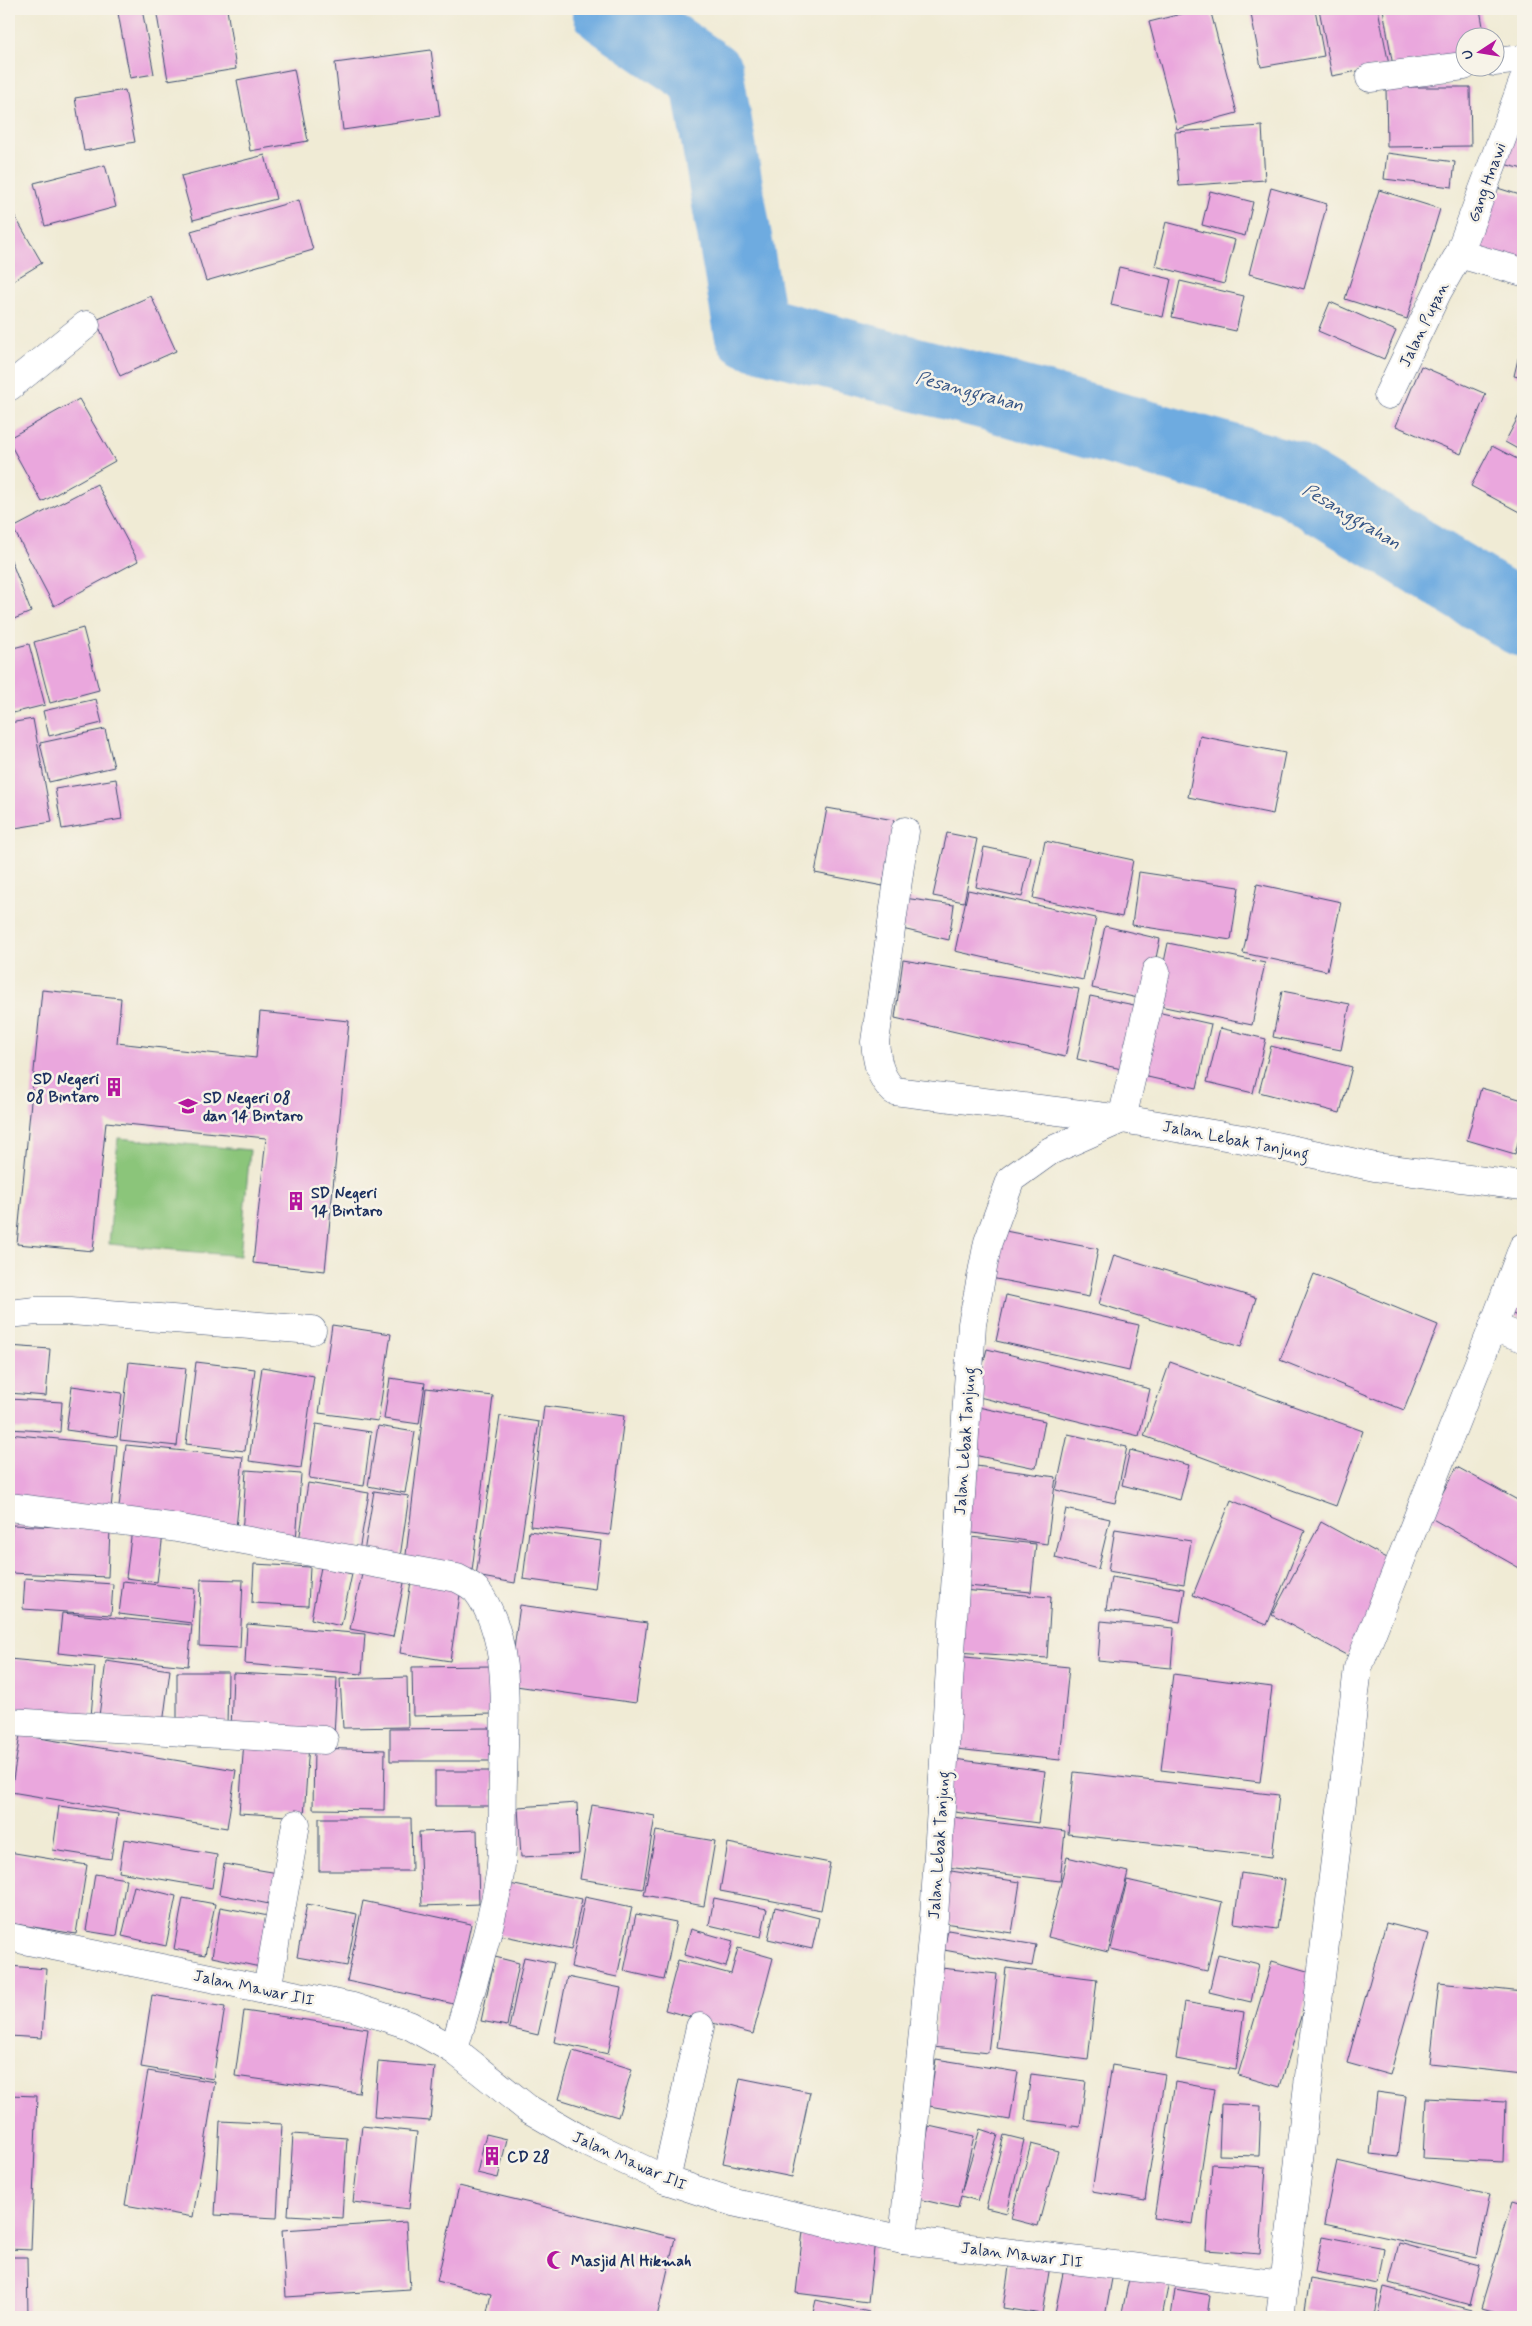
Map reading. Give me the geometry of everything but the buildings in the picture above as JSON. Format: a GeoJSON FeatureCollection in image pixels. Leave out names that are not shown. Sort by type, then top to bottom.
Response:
{"type":"FeatureCollection","features":[{"type":"Feature","properties":{"kind":"street"},"geometry":{"type":"LineString","coordinates":[[1504,61],[1523,59]]}},
{"type":"Feature","properties":{"kind":"street"},"geometry":{"type":"LineString","coordinates":[[1370,78],[1454,67]]}},
{"type":"Feature","properties":{"kind":"street","name":"Gang Hnawi"},"geometry":{"type":"LineString","coordinates":[[1459,254],[1523,82]]}},
{"type":"Feature","properties":{"kind":"street"},"geometry":{"type":"LineString","coordinates":[[1459,254],[1523,272]]}},
{"type":"Feature","properties":{"kind":"street","name":"Jalan Pupan"},"geometry":{"type":"LineString","coordinates":[[1388,395],[1438,290],[1459,254]]}},
{"type":"Feature","properties":{"kind":"street"},"geometry":{"type":"LineString","coordinates":[[9,387],[86,325]]}},
{"type":"Feature","properties":{"kind":"street"},"geometry":{"type":"LineString","coordinates":[[905,831],[875,1042],[877,1062],[888,1086],[894,1090],[1122,1119],[1156,971]]}},
{"type":"Feature","properties":{"kind":"street","name":"Jalan Lebak Tanjung"},"geometry":{"type":"LineString","coordinates":[[903,2240],[934,1917],[974,1315],[988,1242],[1011,1179],[1050,1151],[1122,1119],[1242,1139],[1375,1167],[1523,1186]]}},
{"type":"Feature","properties":{"kind":"street"},"geometry":{"type":"LineString","coordinates":[[1280,2317],[1358,1668],[1523,1247]]}},
{"type":"Feature","properties":{"kind":"street"},"geometry":{"type":"LineString","coordinates":[[9,1314],[36,1311],[71,1311],[312,1330]]}},
{"type":"Feature","properties":{"kind":"street"},"geometry":{"type":"LineString","coordinates":[[1493,1327],[1523,1338]]}},
{"type":"Feature","properties":{"kind":"street"},"geometry":{"type":"LineString","coordinates":[[9,1506],[171,1527],[264,1542],[457,1578],[474,1588],[493,1624],[502,1656],[504,1708],[502,1847],[496,1896],[454,2050]]}},
{"type":"Feature","properties":{"kind":"street"},"geometry":{"type":"LineString","coordinates":[[9,1722],[324,1740]]}},
{"type":"Feature","properties":{"kind":"street"},"geometry":{"type":"LineString","coordinates":[[267,1990],[296,1824]]}},
{"type":"Feature","properties":{"kind":"street","name":"Jalan Mawar III"},"geometry":{"type":"LineString","coordinates":[[9,1937],[354,2008],[409,2025],[454,2050],[527,2108],[584,2141],[666,2180],[733,2202],[903,2240],[1284,2285]]}},
{"type":"Feature","properties":{"kind":"street"},"geometry":{"type":"LineString","coordinates":[[666,2180],[700,2027]]}},
{"type":"Feature","properties":{"kind":"green space"},"geometry":{"type":"Polygon","coordinates":[[[118,1138],[250,1150],[240,1256],[109,1244],[118,1138]]]}},
{"type":"Feature","properties":{"kind":"waterway","name":"Pesanggrahan"},"geometry":{"type":"LineString","coordinates":[[609,9],[707,76],[751,331],[987,393],[1288,477],[1523,620]]}},
{"type":"Feature","properties":{"kind":"place","name":"SD Negeri 08 Bintaro"},"geometry":{"type":"Point","coordinates":[114,1087]}},
{"type":"Feature","properties":{"kind":"place","name":"SD Negeri 08 dan 14 Bintaro"},"geometry":{"type":"Point","coordinates":[188,1106]}},
{"type":"Feature","properties":{"kind":"place","name":"SD Negeri 14 Bintaro"},"geometry":{"type":"Point","coordinates":[296,1201]}},
{"type":"Feature","properties":{"kind":"place","name":"CD 28"},"geometry":{"type":"Point","coordinates":[492,2156]}},
{"type":"Feature","properties":{"kind":"place","name":"Masjid Al Hikmah"},"geometry":{"type":"Point","coordinates":[556,2260]}}]}
